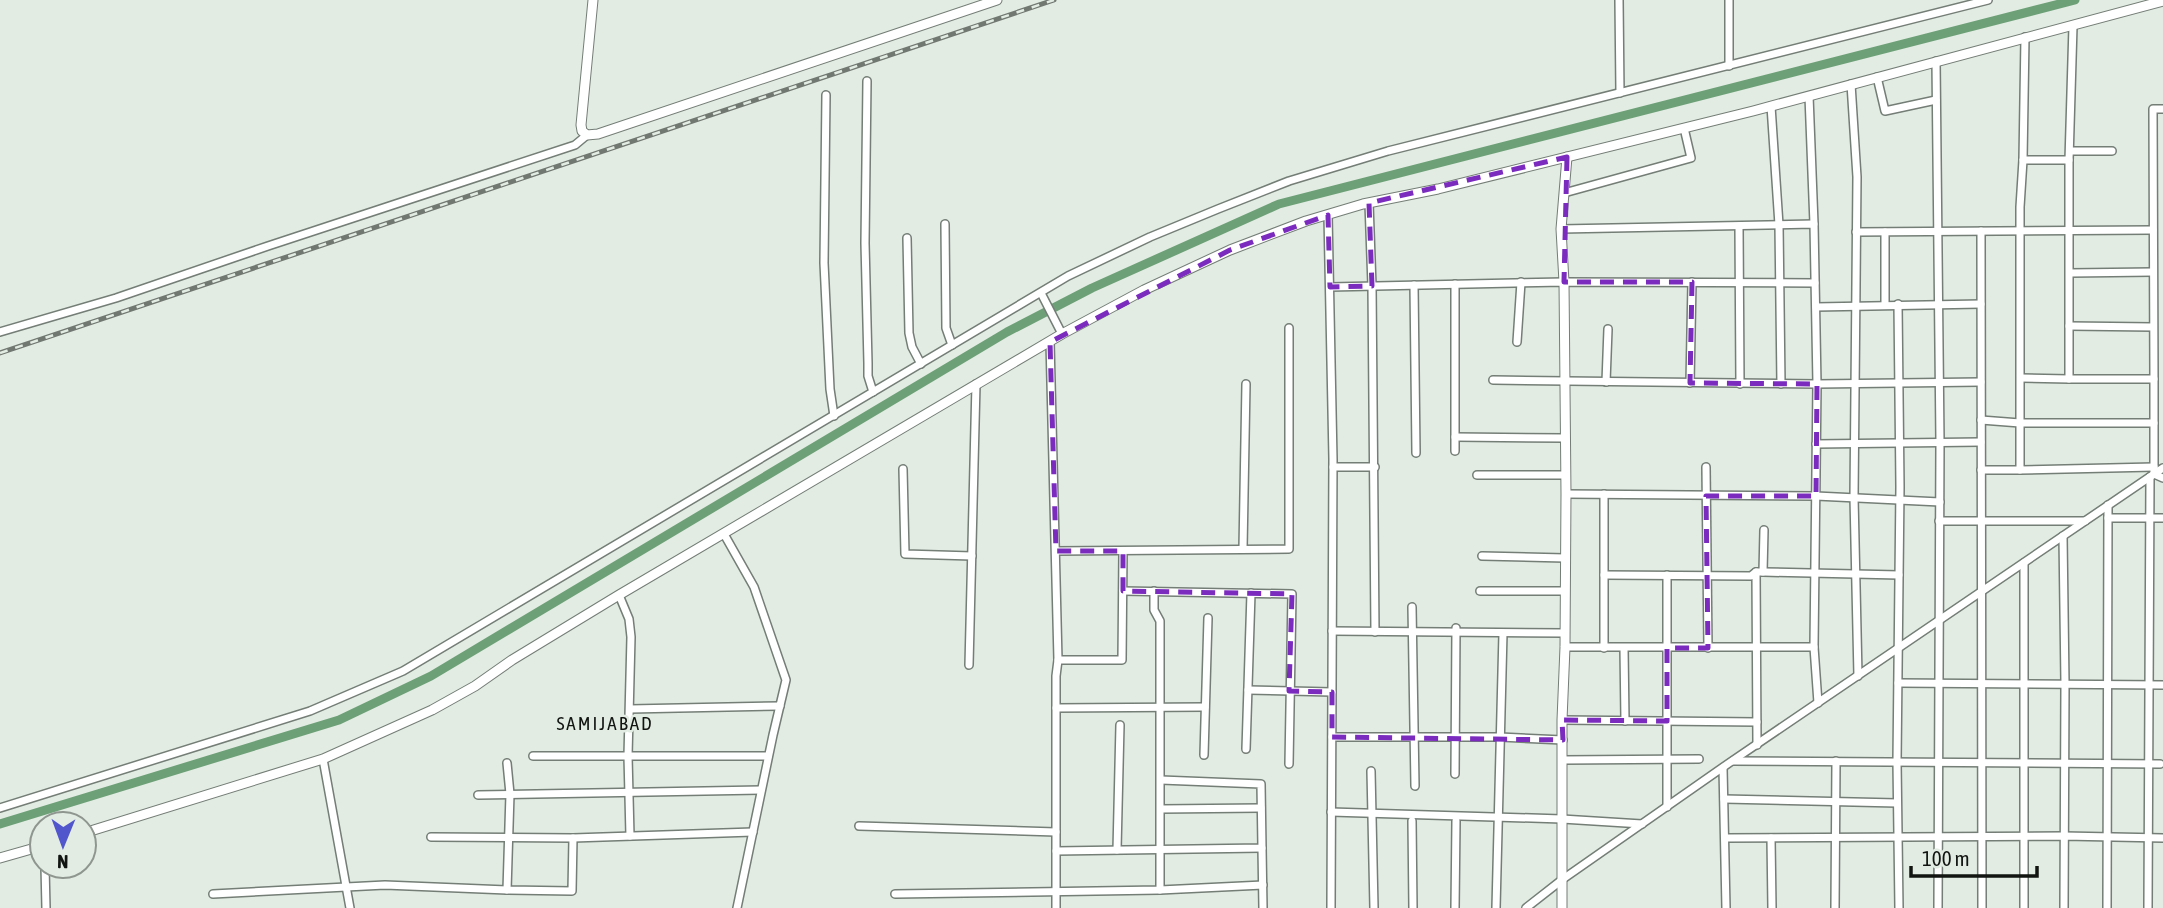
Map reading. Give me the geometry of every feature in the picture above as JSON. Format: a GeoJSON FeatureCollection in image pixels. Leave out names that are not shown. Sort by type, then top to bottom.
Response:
{"type":"FeatureCollection","features":[{"type":"Feature","properties":{"kind":"street"},"geometry":{"type":"LineString","coordinates":[[593,0],[581,125],[582,131],[587,135],[598,134],[998,0]]}},
{"type":"Feature","properties":{"kind":"street"},"geometry":{"type":"LineString","coordinates":[[1619,0],[1620,93]]}},
{"type":"Feature","properties":{"kind":"street"},"geometry":{"type":"LineString","coordinates":[[1729,0],[1729,66]]}},
{"type":"Feature","properties":{"kind":"street"},"geometry":{"type":"LineString","coordinates":[[0,807],[310,711],[403,671],[952,345],[1042,295],[1068,276],[1150,237],[1289,181],[1388,150],[1988,0]]}},
{"type":"Feature","properties":{"kind":"street"},"geometry":{"type":"LineString","coordinates":[[98,829],[323,759],[432,710],[619,595],[1062,334],[1144,290],[1230,250],[1306,221],[1369,203],[1438,190],[1771,106],[2163,1]]}},
{"type":"Feature","properties":{"kind":"street"},"geometry":{"type":"LineString","coordinates":[[2069,379],[2069,155],[2073,26]]}},
{"type":"Feature","properties":{"kind":"street"},"geometry":{"type":"LineString","coordinates":[[2020,470],[2020,231],[2025,37]]}},
{"type":"Feature","properties":{"kind":"street"},"geometry":{"type":"LineString","coordinates":[[1936,61],[1940,442],[1938,908]]}},
{"type":"Feature","properties":{"kind":"street"},"geometry":{"type":"LineString","coordinates":[[1877,77],[1885,111],[1937,100]]}},
{"type":"Feature","properties":{"kind":"street"},"geometry":{"type":"LineString","coordinates":[[867,81],[865,243],[868,376],[873,392]]}},
{"type":"Feature","properties":{"kind":"street"},"geometry":{"type":"LineString","coordinates":[[1851,84],[1857,177],[1854,498],[1858,676]]}},
{"type":"Feature","properties":{"kind":"street"},"geometry":{"type":"LineString","coordinates":[[826,95],[825,286],[830,389],[834,416]]}},
{"type":"Feature","properties":{"kind":"street"},"geometry":{"type":"LineString","coordinates":[[1809,96],[1816,307],[1814,647],[1818,703]]}},
{"type":"Feature","properties":{"kind":"street"},"geometry":{"type":"LineString","coordinates":[[1771,106],[1779,225],[1781,384]]}},
{"type":"Feature","properties":{"kind":"street"},"geometry":{"type":"LineString","coordinates":[[2148,908],[2149,518],[2155,472],[2153,109],[2163,109]]}},
{"type":"Feature","properties":{"kind":"street"},"geometry":{"type":"LineString","coordinates":[[1564,194],[1691,158],[1684,128]]}},
{"type":"Feature","properties":{"kind":"street"},"geometry":{"type":"LineString","coordinates":[[0,332],[105,302],[562,150],[581,143],[587,135]]}},
{"type":"Feature","properties":{"kind":"street"},"geometry":{"type":"LineString","coordinates":[[2023,160],[2112,152]]}},
{"type":"Feature","properties":{"kind":"street"},"geometry":{"type":"LineString","coordinates":[[1562,908],[1566,475],[1561,229],[1567,157]]}},
{"type":"Feature","properties":{"kind":"street"},"geometry":{"type":"LineString","coordinates":[[2153,180],[2163,180]]}},
{"type":"Feature","properties":{"kind":"street"},"geometry":{"type":"LineString","coordinates":[[1369,203],[1375,632]]}},
{"type":"Feature","properties":{"kind":"street"},"geometry":{"type":"LineString","coordinates":[[1328,215],[1333,467],[1331,908]]}},
{"type":"Feature","properties":{"kind":"street"},"geometry":{"type":"LineString","coordinates":[[945,224],[946,328],[952,345]]}},
{"type":"Feature","properties":{"kind":"street"},"geometry":{"type":"LineString","coordinates":[[1561,229],[1814,224]]}},
{"type":"Feature","properties":{"kind":"street"},"geometry":{"type":"LineString","coordinates":[[1739,226],[1740,384]]}},
{"type":"Feature","properties":{"kind":"street"},"geometry":{"type":"LineString","coordinates":[[1856,232],[2153,230]]}},
{"type":"Feature","properties":{"kind":"street"},"geometry":{"type":"LineString","coordinates":[[1981,231],[1982,908]]}},
{"type":"Feature","properties":{"kind":"street"},"geometry":{"type":"LineString","coordinates":[[1885,232],[1885,305]]}},
{"type":"Feature","properties":{"kind":"street"},"geometry":{"type":"LineString","coordinates":[[907,238],[909,333],[912,348],[921,364]]}},
{"type":"Feature","properties":{"kind":"street"},"geometry":{"type":"LineString","coordinates":[[2070,272],[2153,272]]}},
{"type":"Feature","properties":{"kind":"street"},"geometry":{"type":"LineString","coordinates":[[1330,286],[1521,282],[1815,283]]}},
{"type":"Feature","properties":{"kind":"street"},"geometry":{"type":"LineString","coordinates":[[1517,342],[1521,282]]}},
{"type":"Feature","properties":{"kind":"street"},"geometry":{"type":"LineString","coordinates":[[1690,383],[1692,282]]}},
{"type":"Feature","properties":{"kind":"street"},"geometry":{"type":"LineString","coordinates":[[1455,284],[1455,452]]}},
{"type":"Feature","properties":{"kind":"street"},"geometry":{"type":"LineString","coordinates":[[1414,285],[1416,453]]}},
{"type":"Feature","properties":{"kind":"street"},"geometry":{"type":"LineString","coordinates":[[1042,295],[1062,334]]}},
{"type":"Feature","properties":{"kind":"street"},"geometry":{"type":"LineString","coordinates":[[1898,304],[1899,908]]}},
{"type":"Feature","properties":{"kind":"street"},"geometry":{"type":"LineString","coordinates":[[1816,307],[1981,304]]}},
{"type":"Feature","properties":{"kind":"street"},"geometry":{"type":"LineString","coordinates":[[2069,326],[2153,327]]}},
{"type":"Feature","properties":{"kind":"street"},"geometry":{"type":"LineString","coordinates":[[1056,551],[1289,549],[1289,328]]}},
{"type":"Feature","properties":{"kind":"street"},"geometry":{"type":"LineString","coordinates":[[1606,382],[1608,329]]}},
{"type":"Feature","properties":{"kind":"street"},"geometry":{"type":"LineString","coordinates":[[1051,342],[1058,660],[1056,908]]}},
{"type":"Feature","properties":{"kind":"street"},"geometry":{"type":"LineString","coordinates":[[2021,378],[2154,379]]}},
{"type":"Feature","properties":{"kind":"street"},"geometry":{"type":"LineString","coordinates":[[1493,380],[1740,384],[1981,382]]}},
{"type":"Feature","properties":{"kind":"street"},"geometry":{"type":"LineString","coordinates":[[969,665],[976,384]]}},
{"type":"Feature","properties":{"kind":"street"},"geometry":{"type":"LineString","coordinates":[[1243,550],[1246,384]]}},
{"type":"Feature","properties":{"kind":"street"},"geometry":{"type":"LineString","coordinates":[[1981,420],[2020,423],[2154,423]]}},
{"type":"Feature","properties":{"kind":"street"},"geometry":{"type":"LineString","coordinates":[[1455,437],[1565,439]]}},
{"type":"Feature","properties":{"kind":"street"},"geometry":{"type":"LineString","coordinates":[[1816,444],[1981,442]]}},
{"type":"Feature","properties":{"kind":"street"},"geometry":{"type":"LineString","coordinates":[[1333,467],[1374,467]]}},
{"type":"Feature","properties":{"kind":"street"},"geometry":{"type":"LineString","coordinates":[[1706,467],[1708,648]]}},
{"type":"Feature","properties":{"kind":"street"},"geometry":{"type":"LineString","coordinates":[[903,469],[905,554],[972,556]]}},
{"type":"Feature","properties":{"kind":"street"},"geometry":{"type":"LineString","coordinates":[[1981,470],[2155,472],[2163,478]]}},
{"type":"Feature","properties":{"kind":"street"},"geometry":{"type":"LineString","coordinates":[[1526,908],[1563,879],[1732,761],[2155,472]]}},
{"type":"Feature","properties":{"kind":"street"},"geometry":{"type":"LineString","coordinates":[[1477,475],[1566,475]]}},
{"type":"Feature","properties":{"kind":"street"},"geometry":{"type":"LineString","coordinates":[[1566,494],[1815,496],[1940,502]]}},
{"type":"Feature","properties":{"kind":"street"},"geometry":{"type":"LineString","coordinates":[[1604,495],[1604,648]]}},
{"type":"Feature","properties":{"kind":"street"},"geometry":{"type":"LineString","coordinates":[[2107,908],[2108,505]]}},
{"type":"Feature","properties":{"kind":"street"},"geometry":{"type":"LineString","coordinates":[[2108,518],[2163,518]]}},
{"type":"Feature","properties":{"kind":"street"},"geometry":{"type":"LineString","coordinates":[[1939,521],[2086,521]]}},
{"type":"Feature","properties":{"kind":"street"},"geometry":{"type":"LineString","coordinates":[[1757,744],[1757,648],[1764,530]]}},
{"type":"Feature","properties":{"kind":"street"},"geometry":{"type":"LineString","coordinates":[[724,534],[754,587],[786,680],[737,908]]}},
{"type":"Feature","properties":{"kind":"street"},"geometry":{"type":"LineString","coordinates":[[2063,536],[2064,908]]}},
{"type":"Feature","properties":{"kind":"street"},"geometry":{"type":"LineString","coordinates":[[1058,660],[1122,660],[1123,551]]}},
{"type":"Feature","properties":{"kind":"street"},"geometry":{"type":"LineString","coordinates":[[1482,556],[1565,558]]}},
{"type":"Feature","properties":{"kind":"street"},"geometry":{"type":"LineString","coordinates":[[2024,563],[2024,908]]}},
{"type":"Feature","properties":{"kind":"street"},"geometry":{"type":"LineString","coordinates":[[1604,575],[1751,576],[1760,572],[1899,575]]}},
{"type":"Feature","properties":{"kind":"street"},"geometry":{"type":"LineString","coordinates":[[1667,575],[1667,807]]}},
{"type":"Feature","properties":{"kind":"street"},"geometry":{"type":"LineString","coordinates":[[1123,591],[1292,594],[1289,764]]}},
{"type":"Feature","properties":{"kind":"street"},"geometry":{"type":"LineString","coordinates":[[1479,591],[1565,592]]}},
{"type":"Feature","properties":{"kind":"street"},"geometry":{"type":"LineString","coordinates":[[1154,592],[1154,610],[1160,621],[1160,890]]}},
{"type":"Feature","properties":{"kind":"street"},"geometry":{"type":"LineString","coordinates":[[1246,749],[1251,593]]}},
{"type":"Feature","properties":{"kind":"street"},"geometry":{"type":"LineString","coordinates":[[619,595],[629,619],[631,637],[628,756],[630,836]]}},
{"type":"Feature","properties":{"kind":"street"},"geometry":{"type":"LineString","coordinates":[[1412,607],[1415,786]]}},
{"type":"Feature","properties":{"kind":"street"},"geometry":{"type":"LineString","coordinates":[[1204,755],[1208,618]]}},
{"type":"Feature","properties":{"kind":"street"},"geometry":{"type":"LineString","coordinates":[[1455,774],[1456,630]]}},
{"type":"Feature","properties":{"kind":"street"},"geometry":{"type":"LineString","coordinates":[[1332,631],[1564,633]]}},
{"type":"Feature","properties":{"kind":"street"},"geometry":{"type":"LineString","coordinates":[[1496,908],[1503,633]]}},
{"type":"Feature","properties":{"kind":"street"},"geometry":{"type":"LineString","coordinates":[[1565,647],[1814,647]]}},
{"type":"Feature","properties":{"kind":"street"},"geometry":{"type":"LineString","coordinates":[[1624,648],[1625,721]]}},
{"type":"Feature","properties":{"kind":"street"},"geometry":{"type":"LineString","coordinates":[[1898,682],[2163,685]]}},
{"type":"Feature","properties":{"kind":"street"},"geometry":{"type":"LineString","coordinates":[[1248,690],[1332,692]]}},
{"type":"Feature","properties":{"kind":"street"},"geometry":{"type":"LineString","coordinates":[[630,709],[780,706]]}},
{"type":"Feature","properties":{"kind":"street"},"geometry":{"type":"LineString","coordinates":[[1056,708],[1205,707]]}},
{"type":"Feature","properties":{"kind":"street"},"geometry":{"type":"LineString","coordinates":[[1562,720],[1757,722]]}},
{"type":"Feature","properties":{"kind":"street"},"geometry":{"type":"LineString","coordinates":[[1117,850],[1120,725]]}},
{"type":"Feature","properties":{"kind":"street"},"geometry":{"type":"LineString","coordinates":[[1332,737],[1500,737],[1563,740]]}},
{"type":"Feature","properties":{"kind":"street"},"geometry":{"type":"LineString","coordinates":[[533,756],[768,756]]}},
{"type":"Feature","properties":{"kind":"street"},"geometry":{"type":"LineString","coordinates":[[323,759],[350,908]]}},
{"type":"Feature","properties":{"kind":"street"},"geometry":{"type":"LineString","coordinates":[[1563,760],[1699,759]]}},
{"type":"Feature","properties":{"kind":"street"},"geometry":{"type":"LineString","coordinates":[[1732,761],[2160,764]]}},
{"type":"Feature","properties":{"kind":"street"},"geometry":{"type":"LineString","coordinates":[[1835,908],[1836,761]]}},
{"type":"Feature","properties":{"kind":"street"},"geometry":{"type":"LineString","coordinates":[[507,763],[510,794],[507,890]]}},
{"type":"Feature","properties":{"kind":"street"},"geometry":{"type":"LineString","coordinates":[[1723,768],[1726,908]]}},
{"type":"Feature","properties":{"kind":"street"},"geometry":{"type":"LineString","coordinates":[[1371,771],[1374,908]]}},
{"type":"Feature","properties":{"kind":"street"},"geometry":{"type":"LineString","coordinates":[[1161,779],[1261,784],[1263,908]]}},
{"type":"Feature","properties":{"kind":"street"},"geometry":{"type":"LineString","coordinates":[[478,795],[761,790]]}},
{"type":"Feature","properties":{"kind":"street"},"geometry":{"type":"LineString","coordinates":[[1724,799],[1897,803]]}},
{"type":"Feature","properties":{"kind":"street"},"geometry":{"type":"LineString","coordinates":[[1161,809],[1261,808]]}},
{"type":"Feature","properties":{"kind":"street"},"geometry":{"type":"LineString","coordinates":[[1331,812],[1498,816],[1643,824]]}},
{"type":"Feature","properties":{"kind":"street"},"geometry":{"type":"LineString","coordinates":[[1412,821],[1413,908]]}},
{"type":"Feature","properties":{"kind":"street"},"geometry":{"type":"LineString","coordinates":[[1455,821],[1455,908]]}},
{"type":"Feature","properties":{"kind":"street"},"geometry":{"type":"LineString","coordinates":[[859,826],[1056,832]]}},
{"type":"Feature","properties":{"kind":"street"},"geometry":{"type":"LineString","coordinates":[[431,837],[573,838],[753,832]]}},
{"type":"Feature","properties":{"kind":"street"},"geometry":{"type":"LineString","coordinates":[[213,894],[385,885],[572,891],[573,838]]}},
{"type":"Feature","properties":{"kind":"street"},"geometry":{"type":"LineString","coordinates":[[1726,838],[2163,838]]}},
{"type":"Feature","properties":{"kind":"street"},"geometry":{"type":"LineString","coordinates":[[1771,838],[1772,908]]}},
{"type":"Feature","properties":{"kind":"street"},"geometry":{"type":"LineString","coordinates":[[1056,851],[1262,848]]}},
{"type":"Feature","properties":{"kind":"street"},"geometry":{"type":"LineString","coordinates":[[0,858],[28,849]]}},
{"type":"Feature","properties":{"kind":"street"},"geometry":{"type":"LineString","coordinates":[[45,880],[46,908]]}},
{"type":"Feature","properties":{"kind":"street"},"geometry":{"type":"LineString","coordinates":[[895,894],[1160,890],[1263,885]]}},
{"type":"Feature","properties":{"kind":"highlighted area"},"geometry":{"type":"Polygon","coordinates":[[[1567,157],[1564,282],[1692,282],[1690,383],[1817,384],[1816,496],[1706,496],[1708,648],[1667,648],[1667,721],[1562,720],[1563,740],[1332,737],[1332,692],[1289,691],[1292,594],[1123,591],[1123,551],[1056,551],[1050,342],[1230,250],[1328,215],[1330,287],[1372,286],[1369,203],[1567,157]]]}},
{"type":"Feature","properties":{"kind":"waterway"},"geometry":{"type":"LineString","coordinates":[[0,824],[339,720],[431,676],[1007,332],[1092,288],[1279,204],[2075,0]]}},
{"type":"Feature","properties":{"kind":"railway"},"geometry":{"type":"LineString","coordinates":[[0,353],[1054,0]]}},
{"type":"Feature","properties":{"kind":"district","name":"SAMIJABAD"},"geometry":{"type":"Point","coordinates":[605,723]}}]}
